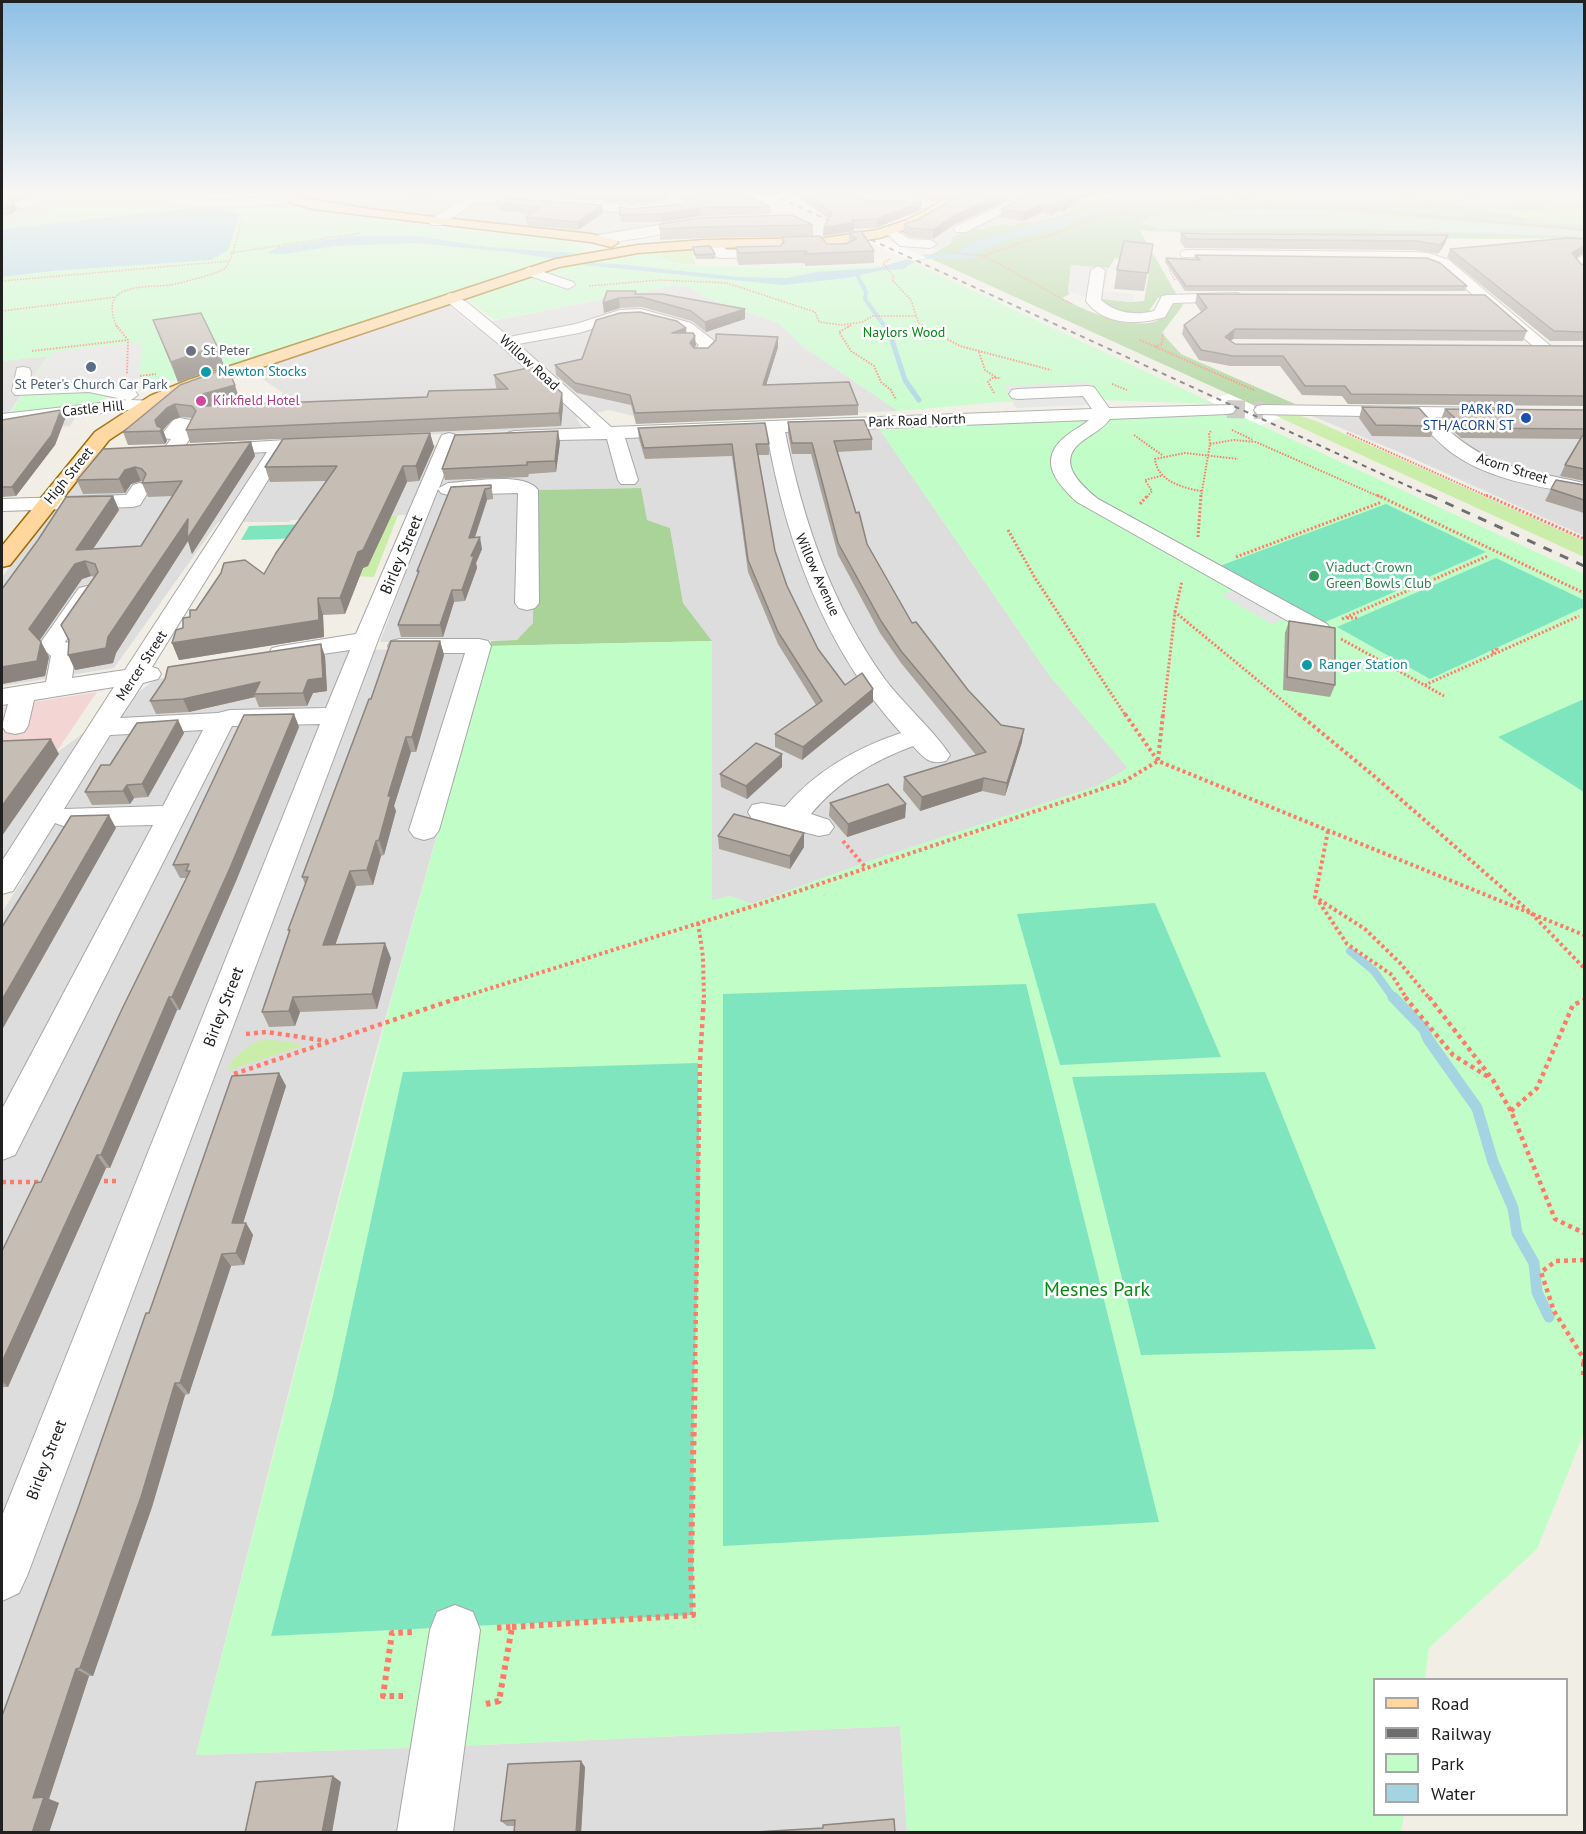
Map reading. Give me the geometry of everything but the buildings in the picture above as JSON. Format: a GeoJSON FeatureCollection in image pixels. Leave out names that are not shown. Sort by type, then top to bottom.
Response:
{"type":"FeatureCollection","features":[{"type":"Feature","properties":{"kind":"main road","name":"High Street"},"geometry":{"type":"LineString","coordinates":[[2,560],[102,436],[149,405],[194,384],[503,280]]}},
{"type":"Feature","properties":{"kind":"street"},"geometry":{"type":"LineString","coordinates":[[553,280],[568,285]]}},
{"type":"Feature","properties":{"kind":"street"},"geometry":{"type":"LineString","coordinates":[[1096,280],[1093,301],[1114,314],[1130,318],[1147,318],[1160,314],[1167,299],[1197,296],[1255,297]]}},
{"type":"Feature","properties":{"kind":"street"},"geometry":{"type":"LineString","coordinates":[[1463,280],[1545,348]]}},
{"type":"Feature","properties":{"kind":"street","name":"Willow Road"},"geometry":{"type":"LineString","coordinates":[[450,297],[610,432]]}},
{"type":"Feature","properties":{"kind":"street"},"geometry":{"type":"LineString","coordinates":[[1462,298],[1485,298]]}},
{"type":"Feature","properties":{"kind":"street"},"geometry":{"type":"LineString","coordinates":[[506,342],[579,328],[620,315],[641,314],[685,326],[704,348],[724,349]]}},
{"type":"Feature","properties":{"kind":"street"},"geometry":{"type":"LineString","coordinates":[[1522,348],[1565,348]]}},
{"type":"Feature","properties":{"kind":"street"},"geometry":{"type":"LineString","coordinates":[[21,391],[22,372]]}},
{"type":"Feature","properties":{"kind":"street"},"geometry":{"type":"LineString","coordinates":[[2,393],[75,385],[102,387],[129,396]]}},
{"type":"Feature","properties":{"kind":"street"},"geometry":{"type":"LineString","coordinates":[[1278,391],[1301,410]]}},
{"type":"Feature","properties":{"kind":"street"},"geometry":{"type":"LineString","coordinates":[[1018,394],[1088,392],[1104,414],[1096,425],[1070,441],[1063,449],[1060,467],[1063,476],[1078,493],[1091,503],[1319,629]]}},
{"type":"Feature","properties":{"kind":"street","name":"Castle Hill"},"geometry":{"type":"LineString","coordinates":[[2,419],[129,396],[149,405]]}},
{"type":"Feature","properties":{"kind":"street","name":"Park Road North"},"geometry":{"type":"LineString","coordinates":[[492,438],[775,426],[900,412],[945,420],[1227,409]]}},
{"type":"Feature","properties":{"kind":"street"},"geometry":{"type":"LineString","coordinates":[[1263,410],[1503,412]]}},
{"type":"Feature","properties":{"kind":"street","name":"Acorn Street"},"geometry":{"type":"LineString","coordinates":[[1421,412],[1447,439],[1473,458],[1515,472],[1584,489]]}},
{"type":"Feature","properties":{"kind":"street"},"geometry":{"type":"LineString","coordinates":[[199,416],[205,420],[191,443],[174,452],[219,460],[222,449],[336,444]]}},
{"type":"Feature","properties":{"kind":"street"},"geometry":{"type":"LineString","coordinates":[[524,436],[527,426],[567,419]]}},
{"type":"Feature","properties":{"kind":"street","name":"Willow Avenue"},"geometry":{"type":"LineString","coordinates":[[775,426],[783,473],[796,526],[821,591],[857,657],[887,701],[927,745],[859,758],[806,800],[792,818]]}},
{"type":"Feature","properties":{"kind":"street"},"geometry":{"type":"LineString","coordinates":[[610,432],[628,480]]}},
{"type":"Feature","properties":{"kind":"street","name":"Birley Street"},"geometry":{"type":"LineString","coordinates":[[2,1576],[336,716],[449,439]]}},
{"type":"Feature","properties":{"kind":"street","name":"Mercer Street"},"geometry":{"type":"LineString","coordinates":[[2,884],[280,446]]}},
{"type":"Feature","properties":{"kind":"street"},"geometry":{"type":"LineString","coordinates":[[85,455],[116,454]]}},
{"type":"Feature","properties":{"kind":"street"},"geometry":{"type":"LineString","coordinates":[[2,487],[62,484]]}},
{"type":"Feature","properties":{"kind":"street"},"geometry":{"type":"LineString","coordinates":[[429,490],[519,485],[526,487],[528,490],[527,603]]}},
{"type":"Feature","properties":{"kind":"street"},"geometry":{"type":"LineString","coordinates":[[2,505],[133,501],[140,489]]}},
{"type":"Feature","properties":{"kind":"street"},"geometry":{"type":"LineString","coordinates":[[58,688],[63,656],[60,648],[51,645],[92,585]]}},
{"type":"Feature","properties":{"kind":"street"},"geometry":{"type":"LineString","coordinates":[[258,657],[365,643],[479,646],[424,830]]}},
{"type":"Feature","properties":{"kind":"street"},"geometry":{"type":"LineString","coordinates":[[15,726],[12,696],[168,671]]}},
{"type":"Feature","properties":{"kind":"street"},"geometry":{"type":"LineString","coordinates":[[102,727],[221,721],[230,718],[336,716]]}},
{"type":"Feature","properties":{"kind":"street"},"geometry":{"type":"LineString","coordinates":[[2,1144],[221,721]]}},
{"type":"Feature","properties":{"kind":"street"},"geometry":{"type":"LineString","coordinates":[[762,812],[792,818],[819,827]]}},
{"type":"Feature","properties":{"kind":"street"},"geometry":{"type":"LineString","coordinates":[[42,819],[173,815]]}},
{"type":"Feature","properties":{"kind":"street"},"geometry":{"type":"LineString","coordinates":[[425,1833],[455,1630]]}},
{"type":"Feature","properties":{"kind":"path"},"geometry":{"type":"LineString","coordinates":[[2,281],[18,280]]}},
{"type":"Feature","properties":{"kind":"path"},"geometry":{"type":"LineString","coordinates":[[129,396],[128,340],[116,325],[113,310],[116,297],[121,291],[142,286],[172,285],[191,280]]}},
{"type":"Feature","properties":{"kind":"path"},"geometry":{"type":"LineString","coordinates":[[568,285],[681,280],[727,283],[815,312],[816,319],[828,324],[853,324],[873,316],[916,316]]}},
{"type":"Feature","properties":{"kind":"path"},"geometry":{"type":"LineString","coordinates":[[892,280],[911,300],[919,324],[935,333],[960,345],[1054,370]]}},
{"type":"Feature","properties":{"kind":"path"},"geometry":{"type":"LineString","coordinates":[[2,311],[116,297]]}},
{"type":"Feature","properties":{"kind":"path"},"geometry":{"type":"LineString","coordinates":[[853,324],[839,332],[848,347],[874,366],[880,382],[891,390],[900,412]]}},
{"type":"Feature","properties":{"kind":"path"},"geometry":{"type":"LineString","coordinates":[[24,352],[128,340]]}},
{"type":"Feature","properties":{"kind":"path"},"geometry":{"type":"LineString","coordinates":[[1154,347],[1257,392]]}},
{"type":"Feature","properties":{"kind":"path"},"geometry":{"type":"LineString","coordinates":[[974,349],[981,354],[985,370],[998,378]]}},
{"type":"Feature","properties":{"kind":"path"},"geometry":{"type":"LineString","coordinates":[[1158,760],[1175,612],[1198,562],[1201,491],[1210,444],[1209,433],[1216,425]]}},
{"type":"Feature","properties":{"kind":"path"},"geometry":{"type":"LineString","coordinates":[[1228,428],[1584,593]]}},
{"type":"Feature","properties":{"kind":"path"},"geometry":{"type":"LineString","coordinates":[[1342,431],[1584,539]]}},
{"type":"Feature","properties":{"kind":"path"},"geometry":{"type":"LineString","coordinates":[[1133,434],[1163,455]]}},
{"type":"Feature","properties":{"kind":"path"},"geometry":{"type":"LineString","coordinates":[[1210,444],[1234,440],[1256,442]]}},
{"type":"Feature","properties":{"kind":"path"},"geometry":{"type":"LineString","coordinates":[[1201,491],[1161,476],[1154,464],[1155,459],[1163,455],[1190,453],[1238,459]]}},
{"type":"Feature","properties":{"kind":"path"},"geometry":{"type":"LineString","coordinates":[[1140,508],[1140,502],[1152,492],[1145,480],[1161,476]]}},
{"type":"Feature","properties":{"kind":"path"},"geometry":{"type":"LineString","coordinates":[[1198,562],[1383,502]]}},
{"type":"Feature","properties":{"kind":"path"},"geometry":{"type":"LineString","coordinates":[[1008,530],[1035,578],[1104,685],[1158,760],[1584,935]]}},
{"type":"Feature","properties":{"kind":"path"},"geometry":{"type":"LineString","coordinates":[[1193,530],[1199,532]]}},
{"type":"Feature","properties":{"kind":"path"},"geometry":{"type":"LineString","coordinates":[[1319,629],[1488,556]]}},
{"type":"Feature","properties":{"kind":"path"},"geometry":{"type":"LineString","coordinates":[[1467,565],[1474,568]]}},
{"type":"Feature","properties":{"kind":"path"},"geometry":{"type":"LineString","coordinates":[[1430,580],[1437,584]]}},
{"type":"Feature","properties":{"kind":"path"},"geometry":{"type":"LineString","coordinates":[[1389,599],[1401,599]]}},
{"type":"Feature","properties":{"kind":"path"},"geometry":{"type":"LineString","coordinates":[[1175,612],[1374,776],[1530,912],[1584,968]]}},
{"type":"Feature","properties":{"kind":"path"},"geometry":{"type":"LineString","coordinates":[[1568,615],[1574,618]]}},
{"type":"Feature","properties":{"kind":"path"},"geometry":{"type":"LineString","coordinates":[[1425,685],[1579,615]]}},
{"type":"Feature","properties":{"kind":"path"},"geometry":{"type":"LineString","coordinates":[[1346,617],[1358,618]]}},
{"type":"Feature","properties":{"kind":"path"},"geometry":{"type":"LineString","coordinates":[[1319,629],[1444,696]]}},
{"type":"Feature","properties":{"kind":"path"},"geometry":{"type":"LineString","coordinates":[[1534,630],[1539,633]]}},
{"type":"Feature","properties":{"kind":"path"},"geometry":{"type":"LineString","coordinates":[[1494,653],[1491,652],[1497,649],[1495,648]]}},
{"type":"Feature","properties":{"kind":"path"},"geometry":{"type":"LineString","coordinates":[[1448,675],[1446,673],[1454,669],[1452,668]]}},
{"type":"Feature","properties":{"kind":"path"},"geometry":{"type":"LineString","coordinates":[[230,1075],[1125,781],[1158,760]]}},
{"type":"Feature","properties":{"kind":"path"},"geometry":{"type":"LineString","coordinates":[[1328,831],[1315,897],[1335,923],[1347,944],[1392,975],[1402,993],[1453,1055],[1493,1080]]}},
{"type":"Feature","properties":{"kind":"path"},"geometry":{"type":"LineString","coordinates":[[1315,897],[1365,929],[1400,963],[1461,1036],[1493,1080],[1511,1111],[1555,1219],[1584,1233]]}},
{"type":"Feature","properties":{"kind":"path"},"geometry":{"type":"LineString","coordinates":[[512,1627],[693,1616],[692,1518],[700,1059],[703,1028],[703,946],[698,923]]}},
{"type":"Feature","properties":{"kind":"path"},"geometry":{"type":"LineString","coordinates":[[1511,1111],[1537,1089],[1573,1005],[1584,1000]]}},
{"type":"Feature","properties":{"kind":"path"},"geometry":{"type":"LineString","coordinates":[[236,1035],[267,1032],[330,1041]]}},
{"type":"Feature","properties":{"kind":"path"},"geometry":{"type":"LineString","coordinates":[[84,1181],[156,1180]]}},
{"type":"Feature","properties":{"kind":"path"},"geometry":{"type":"LineString","coordinates":[[2,1182],[49,1182]]}},
{"type":"Feature","properties":{"kind":"path"},"geometry":{"type":"LineString","coordinates":[[1584,1260],[1556,1261],[1541,1272],[1554,1311],[1584,1359],[1584,1375]]}},
{"type":"Feature","properties":{"kind":"shaded area"},"geometry":{"type":"Polygon","coordinates":[[[1069,280],[1107,280],[1105,288],[1095,288],[1135,294],[1132,302],[1080,296],[1078,293],[1068,292],[1069,280]]]}},
{"type":"Feature","properties":{"kind":"shaded area"},"geometry":{"type":"Polygon","coordinates":[[[675,285],[686,286],[698,291],[704,297],[779,323],[801,345],[898,411],[655,421],[609,410],[576,418],[583,428],[278,441],[293,411],[275,408],[283,393],[252,372],[446,303],[472,325],[675,285]]]}},
{"type":"Feature","properties":{"kind":"shaded area","name":"St Peter's Church Car Park"},"geometry":{"type":"Polygon","coordinates":[[[141,342],[140,385],[108,388],[78,381],[30,383],[53,352],[141,342]]]}},
{"type":"Feature","properties":{"kind":"shaded area"},"geometry":{"type":"Polygon","coordinates":[[[48,356],[3,422],[77,415],[70,426],[2,433],[2,361],[48,356]]]}},
{"type":"Feature","properties":{"kind":"shaded area"},"geometry":{"type":"Polygon","coordinates":[[[1089,382],[1105,404],[1016,408],[1004,386],[1089,382]]]}},
{"type":"Feature","properties":{"kind":"shaded area"},"geometry":{"type":"Polygon","coordinates":[[[1312,416],[1584,418],[1584,536],[1399,452],[1312,416]]]}},
{"type":"Feature","properties":{"kind":"shaded area"},"geometry":{"type":"Polygon","coordinates":[[[767,430],[880,430],[1050,676],[1128,768],[1097,786],[867,862],[752,904],[730,896],[712,901],[712,641],[683,603],[670,528],[647,520],[640,488],[534,490],[533,623],[519,640],[380,642],[427,514],[291,520],[289,522],[218,522],[114,668],[2,686],[2,577],[80,477],[103,457],[261,453],[767,430]]]}},
{"type":"Feature","properties":{"kind":"shaded area"},"geometry":{"type":"Polygon","coordinates":[[[1236,589],[1288,618],[1272,624],[1221,595],[1236,589]]]}},
{"type":"Feature","properties":{"kind":"shaded area"},"geometry":{"type":"Polygon","coordinates":[[[490,646],[372,1066],[196,1755],[436,1747],[900,1726],[907,1832],[2,1832],[2,912],[25,876],[2,877],[2,756],[55,754],[156,679],[336,651],[490,646]]]}},
{"type":"Feature","properties":{"kind":"shaded area"},"geometry":{"type":"Polygon","coordinates":[[[97,692],[55,754],[2,756],[2,707],[97,692]]]}},
{"type":"Feature","properties":{"kind":"green space","name":"Naylors Wood"},"geometry":{"type":"Polygon","coordinates":[[[2,280],[950,280],[1215,404],[1101,400],[999,402],[898,411],[801,345],[779,323],[704,297],[691,288],[675,285],[494,320],[458,292],[257,362],[179,380],[109,388],[103,405],[11,412],[48,356],[2,361],[2,280]]]}},
{"type":"Feature","properties":{"kind":"green space"},"geometry":{"type":"Polygon","coordinates":[[[977,280],[1069,280],[1068,292],[1070,294],[1062,298],[1084,309],[1124,322],[1150,323],[1161,319],[1166,314],[1170,303],[1181,302],[1183,305],[1162,333],[1181,354],[1295,404],[1253,405],[977,280]]]}},
{"type":"Feature","properties":{"kind":"green space"},"geometry":{"type":"Polygon","coordinates":[[[1148,280],[1168,280],[1178,297],[1158,298],[1146,315],[1115,313],[1098,301],[1102,299],[1144,301],[1148,280]]]}},
{"type":"Feature","properties":{"kind":"green space","name":"Mesnes Park"},"geometry":{"type":"Polygon","coordinates":[[[1217,412],[1241,416],[1584,574],[1584,1433],[1537,1549],[1429,1648],[1425,1678],[1373,1678],[1373,1816],[1404,1816],[1401,1832],[907,1832],[900,1726],[436,1747],[196,1755],[387,1015],[490,646],[712,641],[712,900],[730,896],[752,904],[867,862],[1097,786],[1128,768],[1050,676],[880,430],[1217,412]]]}},
{"type":"Feature","properties":{"kind":"green space"},"geometry":{"type":"Polygon","coordinates":[[[1274,415],[1301,416],[1316,421],[1584,541],[1584,557],[1274,415]]]}},
{"type":"Feature","properties":{"kind":"green space"},"geometry":{"type":"Polygon","coordinates":[[[641,488],[647,520],[670,528],[683,603],[712,641],[490,646],[491,641],[517,640],[533,623],[534,490],[641,488]]]}},
{"type":"Feature","properties":{"kind":"green space"},"geometry":{"type":"Polygon","coordinates":[[[1386,504],[1486,552],[1323,623],[1217,567],[1386,504]]]}},
{"type":"Feature","properties":{"kind":"green space"},"geometry":{"type":"Polygon","coordinates":[[[398,515],[374,577],[354,576],[358,568],[364,568],[390,516],[398,515]]]}},
{"type":"Feature","properties":{"kind":"green space"},"geometry":{"type":"Polygon","coordinates":[[[312,524],[305,538],[241,540],[249,526],[312,524]]]}},
{"type":"Feature","properties":{"kind":"green space"},"geometry":{"type":"Polygon","coordinates":[[[1496,558],[1584,600],[1584,607],[1430,679],[1337,627],[1496,558]]]}},
{"type":"Feature","properties":{"kind":"green space"},"geometry":{"type":"Polygon","coordinates":[[[1584,699],[1584,792],[1498,737],[1584,699]]]}},
{"type":"Feature","properties":{"kind":"green space"},"geometry":{"type":"Polygon","coordinates":[[[1155,903],[1221,1057],[1060,1065],[1017,914],[1155,903]]]}},
{"type":"Feature","properties":{"kind":"green space"},"geometry":{"type":"Polygon","coordinates":[[[1026,984],[1159,1522],[723,1546],[723,994],[1026,984]]]}},
{"type":"Feature","properties":{"kind":"green space"},"geometry":{"type":"Polygon","coordinates":[[[265,1039],[302,1044],[227,1071],[242,1051],[265,1039]]]}},
{"type":"Feature","properties":{"kind":"green space"},"geometry":{"type":"Polygon","coordinates":[[[698,1063],[700,1205],[694,1385],[693,1615],[271,1636],[333,1396],[403,1072],[698,1063]]]}},
{"type":"Feature","properties":{"kind":"green space"},"geometry":{"type":"Polygon","coordinates":[[[1265,1072],[1376,1349],[1141,1355],[1072,1077],[1265,1072]]]}},
{"type":"Feature","properties":{"kind":"water"},"geometry":{"type":"Polygon","coordinates":[[[729,280],[832,280],[783,285],[729,280]]]}},
{"type":"Feature","properties":{"kind":"pier"},"geometry":{"type":"Polygon","coordinates":[[[1229,394],[1281,418],[1260,425],[1207,400],[1229,394]]]}},
{"type":"Feature","properties":{"kind":"waterway"},"geometry":{"type":"LineString","coordinates":[[859,280],[866,292],[865,299],[885,327]]}},
{"type":"Feature","properties":{"kind":"waterway"},"geometry":{"type":"LineString","coordinates":[[884,325],[890,334],[905,380],[919,400]]}},
{"type":"Feature","properties":{"kind":"waterway"},"geometry":{"type":"LineString","coordinates":[[1350,951],[1374,971],[1394,999]]}},
{"type":"Feature","properties":{"kind":"waterway"},"geometry":{"type":"LineString","coordinates":[[1393,997],[1424,1029],[1428,1039],[1477,1108],[1493,1162],[1513,1208],[1517,1233],[1534,1263],[1537,1292],[1549,1317]]}},
{"type":"Feature","properties":{"kind":"tunnel"},"geometry":{"type":"LineString","coordinates":[[1227,409],[1263,410]]}},
{"type":"Feature","properties":{"kind":"railway"},"geometry":{"type":"LineString","coordinates":[[958,280],[1432,497]]}},
{"type":"Feature","properties":{"kind":"railway"},"geometry":{"type":"LineString","coordinates":[[1429,495],[1584,566]]}},
{"type":"Feature","properties":{"kind":"place","name":"St Peter"},"geometry":{"type":"Point","coordinates":[191,351]}},
{"type":"Feature","properties":{"kind":"place","name":"St Peter's Church Car Park"},"geometry":{"type":"Point","coordinates":[91,367]}},
{"type":"Feature","properties":{"kind":"place","name":"Newton Stocks"},"geometry":{"type":"Point","coordinates":[206,372]}},
{"type":"Feature","properties":{"kind":"place","name":"Kirkfield Hotel"},"geometry":{"type":"Point","coordinates":[201,401]}},
{"type":"Feature","properties":{"kind":"place","name":"PARK RD STH/ACORN ST"},"geometry":{"type":"Point","coordinates":[1526,418]}},
{"type":"Feature","properties":{"kind":"place","name":"Viaduct Crown Green Bowls Club"},"geometry":{"type":"Point","coordinates":[1314,576]}},
{"type":"Feature","properties":{"kind":"place","name":"Ranger Station"},"geometry":{"type":"Point","coordinates":[1307,665]}}]}
